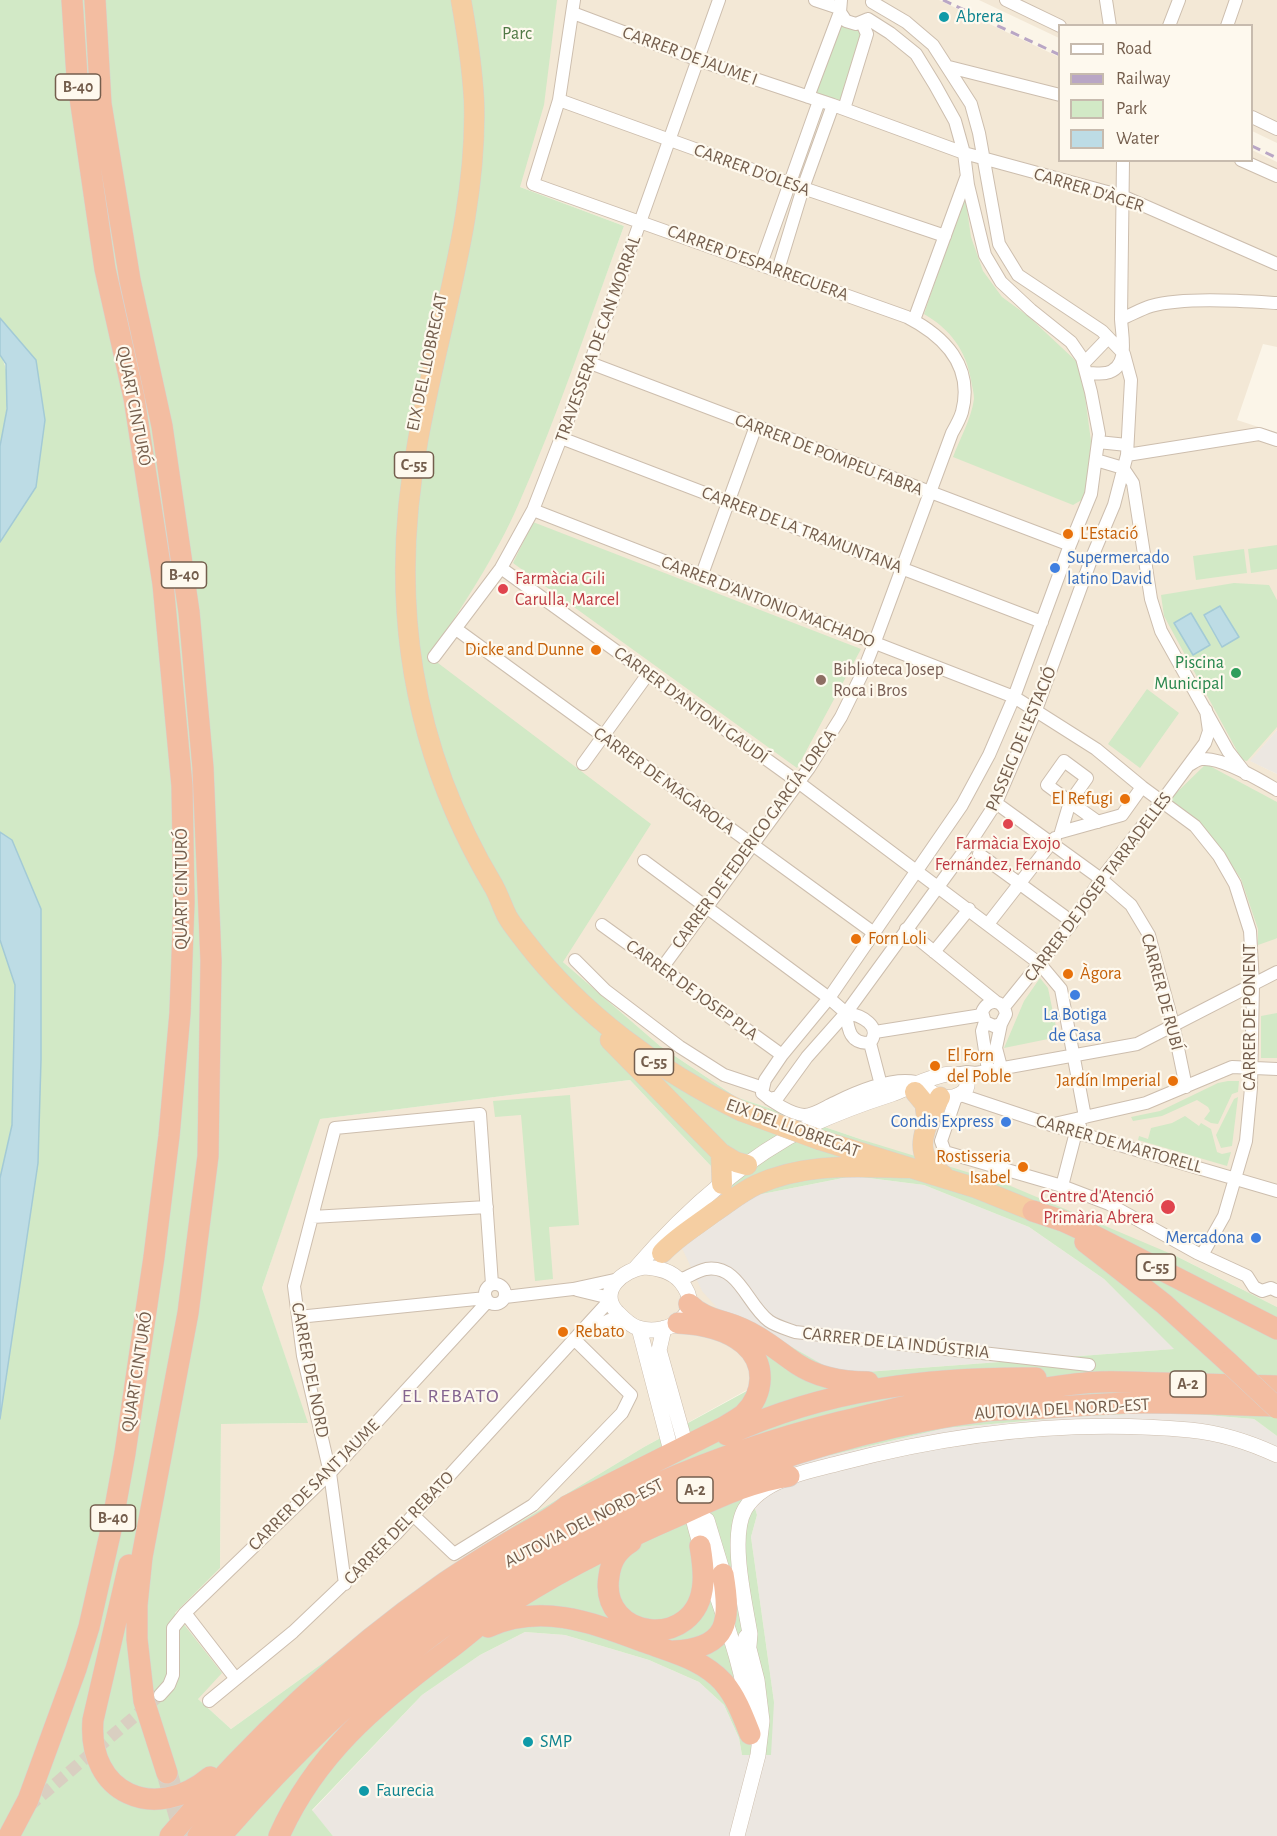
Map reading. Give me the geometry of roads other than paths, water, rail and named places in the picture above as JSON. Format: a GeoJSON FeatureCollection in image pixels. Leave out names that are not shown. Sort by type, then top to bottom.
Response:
{"type":"FeatureCollection","features":[{"type":"Feature","properties":{"kind":"highway","name":"QUART CINTURÓ"},"geometry":{"type":"LineString","coordinates":[[38,1770],[76,1669],[89,1627],[111,1530],[125,1453],[169,1136],[180,1014],[184,902],[182,786],[164,584],[134,398],[105,269],[77,77],[72,0]]}},
{"type":"Feature","properties":{"kind":"highway","name":"QUART CINTURÓ"},"geometry":{"type":"LineString","coordinates":[[95,0],[101,104],[130,280],[164,438],[189,612],[203,768],[211,961],[208,1156],[188,1313]]}},
{"type":"Feature","properties":{"kind":"highway","name":"EIX DEL LLOBREGAT"},"geometry":{"type":"LineString","coordinates":[[451,0],[462,57],[465,90],[464,149],[457,211],[403,485],[396,587],[398,627],[412,713],[434,792],[468,866],[490,901],[508,917]]}},
{"type":"Feature","properties":{"kind":"highway","name":"EIX DEL LLOBREGAT"},"geometry":{"type":"LineString","coordinates":[[461,0],[468,34],[474,101],[472,160],[456,265],[417,441],[406,528],[404,594],[412,670],[423,726],[452,808],[508,917],[527,944],[577,998],[621,1036],[661,1066],[741,1111],[820,1140],[949,1179],[1033,1211]]}},
{"type":"Feature","properties":{"kind":"highway"},"geometry":{"type":"LineString","coordinates":[[577,998],[592,1020],[721,1153],[736,1162],[747,1165]]}},
{"type":"Feature","properties":{"kind":"highway"},"geometry":{"type":"LineString","coordinates":[[881,1159],[909,1152],[916,1146],[927,1113],[946,1086]]}},
{"type":"Feature","properties":{"kind":"highway"},"geometry":{"type":"LineString","coordinates":[[946,1086],[933,1111],[923,1149],[928,1161],[949,1179]]}},
{"type":"Feature","properties":{"kind":"highway"},"geometry":{"type":"LineString","coordinates":[[721,1153],[722,1184]]}},
{"type":"Feature","properties":{"kind":"highway"},"geometry":{"type":"LineString","coordinates":[[664,1261],[673,1241],[754,1186],[780,1176],[806,1169],[839,1166],[910,1168]]}},
{"type":"Feature","properties":{"kind":"highway"},"geometry":{"type":"LineString","coordinates":[[1033,1211],[1088,1244],[1108,1259],[1164,1304],[1277,1407]]}},
{"type":"Feature","properties":{"kind":"highway","name":"C-55"},"geometry":{"type":"LineString","coordinates":[[1033,1211],[1089,1233],[1277,1329]]}},
{"type":"Feature","properties":{"kind":"highway"},"geometry":{"type":"LineString","coordinates":[[687,1288],[700,1314],[762,1338],[795,1363],[821,1375],[856,1382],[879,1382],[917,1377],[946,1380]]}},
{"type":"Feature","properties":{"kind":"highway"},"geometry":{"type":"LineString","coordinates":[[188,1313],[93,1720],[97,1758],[100,1767],[111,1781],[129,1794],[156,1800],[181,1796],[201,1784],[270,1718],[291,1708]]}},
{"type":"Feature","properties":{"kind":"highway"},"geometry":{"type":"LineString","coordinates":[[167,1773],[144,1701],[137,1639],[136,1605],[142,1557],[188,1313]]}},
{"type":"Feature","properties":{"kind":"highway"},"geometry":{"type":"LineString","coordinates":[[170,1836],[209,1790],[291,1708],[361,1645],[440,1586],[567,1506],[724,1427],[742,1415],[758,1393],[761,1378],[759,1366],[753,1354],[743,1343],[704,1326],[671,1326]]}},
{"type":"Feature","properties":{"kind":"highway"},"geometry":{"type":"LineString","coordinates":[[556,1515],[575,1509],[731,1433],[790,1411],[874,1388],[946,1380],[1058,1378],[1094,1373]]}},
{"type":"Feature","properties":{"kind":"highway","name":"AUTOVIA DEL NORD-EST"},"geometry":{"type":"LineString","coordinates":[[198,1836],[274,1749],[344,1683],[398,1638],[512,1558],[639,1491],[733,1454],[803,1431],[890,1410],[969,1395],[1006,1393],[1094,1373],[1277,1386]]}},
{"type":"Feature","properties":{"kind":"highway","name":"AUTOVIA DEL NORD-EST"},"geometry":{"type":"LineString","coordinates":[[221,1836],[276,1774],[316,1734],[358,1694],[424,1642],[460,1615],[529,1570],[602,1529],[649,1507],[769,1462],[827,1444],[887,1429],[985,1411],[1129,1403],[1277,1407]]}},
{"type":"Feature","properties":{"kind":"highway"},"geometry":{"type":"LineString","coordinates":[[279,1836],[301,1792],[330,1752],[415,1675],[492,1615],[538,1586],[623,1540],[772,1478],[789,1476]]}},
{"type":"Feature","properties":{"kind":"highway"},"geometry":{"type":"LineString","coordinates":[[654,1526],[622,1548],[614,1558],[610,1569],[608,1583],[613,1605],[626,1621],[634,1626],[647,1631],[658,1631],[682,1623],[691,1614],[699,1603],[704,1584],[700,1546]]}},
{"type":"Feature","properties":{"kind":"highway"},"geometry":{"type":"LineString","coordinates":[[673,1651],[695,1650],[708,1644],[720,1633],[728,1605],[723,1574]]}},
{"type":"Feature","properties":{"kind":"highway"},"geometry":{"type":"LineString","coordinates":[[464,1638],[469,1638],[507,1619],[534,1615],[591,1622],[673,1651],[709,1670],[723,1682],[735,1699],[750,1734]]}},
{"type":"Feature","properties":{"kind":"highway"},"geometry":{"type":"LineString","coordinates":[[2,1836],[38,1770]]}},
{"type":"Feature","properties":{"kind":"highway"},"geometry":{"type":"LineString","coordinates":[[9,1836],[28,1800],[38,1770]]}},
{"type":"Feature","properties":{"kind":"highway"},"geometry":{"type":"LineString","coordinates":[[177,1836],[228,1773]]}},
{"type":"Feature","properties":{"kind":"street"},"geometry":{"type":"LineString","coordinates":[[560,100],[574,0]]}},
{"type":"Feature","properties":{"kind":"street","name":"TRAVESSERA DE CAN MORRAL"},"geometry":{"type":"LineString","coordinates":[[434,657],[501,568],[532,510],[590,363],[719,0]]}},
{"type":"Feature","properties":{"kind":"street","name":"PASSEIG DE L'ESTACIÓ"},"geometry":{"type":"LineString","coordinates":[[815,0],[840,7],[842,17],[851,23],[865,21],[890,33],[916,54],[955,121],[985,255],[1001,282],[1071,342],[1086,368],[1099,434],[1091,495],[1014,697],[989,755],[962,805],[874,933],[829,998],[782,1055],[765,1080],[766,1094],[778,1097],[807,1057],[846,1013],[970,843],[996,803],[1036,710],[1115,501],[1127,450],[1131,380],[1124,354],[1121,319],[1122,162]]}},
{"type":"Feature","properties":{"kind":"street"},"geometry":{"type":"LineString","coordinates":[[1006,0],[1058,26]]}},
{"type":"Feature","properties":{"kind":"street"},"geometry":{"type":"LineString","coordinates":[[1106,0],[1110,24]]}},
{"type":"Feature","properties":{"kind":"street"},"geometry":{"type":"LineString","coordinates":[[1170,24],[1179,0]]}},
{"type":"Feature","properties":{"kind":"street"},"geometry":{"type":"LineString","coordinates":[[1228,24],[1236,0]]}},
{"type":"Feature","properties":{"kind":"street"},"geometry":{"type":"LineString","coordinates":[[778,270],[804,188],[867,34],[865,21],[872,11],[872,1]]}},
{"type":"Feature","properties":{"kind":"street"},"geometry":{"type":"LineString","coordinates":[[872,1],[906,22],[933,45],[971,104],[979,133],[999,244],[1018,275],[1102,331],[1124,354],[1118,366],[1107,373],[1086,368],[1108,338]]}},
{"type":"Feature","properties":{"kind":"street"},"geometry":{"type":"LineString","coordinates":[[761,264],[789,182],[840,7]]}},
{"type":"Feature","properties":{"kind":"street","name":"CARRER DE JAUME I"},"geometry":{"type":"LineString","coordinates":[[573,13],[698,60],[838,107]]}},
{"type":"Feature","properties":{"kind":"street"},"geometry":{"type":"LineString","coordinates":[[949,68],[1058,95]]}},
{"type":"Feature","properties":{"kind":"street","name":"CARRER D'OLESA"},"geometry":{"type":"LineString","coordinates":[[560,100],[670,141],[945,236]]}},
{"type":"Feature","properties":{"kind":"street","name":"CARRER D'ESPARREGUERA"},"geometry":{"type":"LineString","coordinates":[[560,100],[533,184],[914,320]]}},
{"type":"Feature","properties":{"kind":"street"},"geometry":{"type":"LineString","coordinates":[[838,107],[964,153]]}},
{"type":"Feature","properties":{"kind":"street"},"geometry":{"type":"LineString","coordinates":[[1253,118],[1277,129]]}},
{"type":"Feature","properties":{"kind":"street","name":"CARRER D'ÀGER"},"geometry":{"type":"LineString","coordinates":[[964,153],[1122,196],[1277,264]]}},
{"type":"Feature","properties":{"kind":"street"},"geometry":{"type":"LineString","coordinates":[[1246,162],[1277,176]]}},
{"type":"Feature","properties":{"kind":"street"},"geometry":{"type":"LineString","coordinates":[[914,320],[967,174]]}},
{"type":"Feature","properties":{"kind":"street"},"geometry":{"type":"LineString","coordinates":[[1121,319],[1151,306],[1189,301],[1277,303]]}},
{"type":"Feature","properties":{"kind":"street","name":"CARRER DE FEDERICO GARCÍA LORCA"},"geometry":{"type":"LineString","coordinates":[[662,968],[798,782],[841,717],[874,644],[962,412],[965,389],[957,358],[942,339],[914,320]]}},
{"type":"Feature","properties":{"kind":"street","name":"CARRER DE POMPEU FABRA"},"geometry":{"type":"LineString","coordinates":[[590,363],[1070,546]]}},
{"type":"Feature","properties":{"kind":"street"},"geometry":{"type":"LineString","coordinates":[[701,577],[756,426]]}},
{"type":"Feature","properties":{"kind":"street"},"geometry":{"type":"LineString","coordinates":[[1098,442],[1127,450],[1259,434],[1277,440]]}},
{"type":"Feature","properties":{"kind":"street","name":"CARRER DE LA TRAMUNTANA"},"geometry":{"type":"LineString","coordinates":[[561,438],[1042,622]]}},
{"type":"Feature","properties":{"kind":"street"},"geometry":{"type":"LineString","coordinates":[[1096,460],[1123,468],[1133,483],[1151,599],[1161,631],[1224,745],[1246,774]]}},
{"type":"Feature","properties":{"kind":"street"},"geometry":{"type":"LineString","coordinates":[[1115,501],[1136,499]]}},
{"type":"Feature","properties":{"kind":"street","name":"CARRER D'ANTONIO MACHADO"},"geometry":{"type":"LineString","coordinates":[[532,510],[1014,697],[1095,749],[1142,788]]}},
{"type":"Feature","properties":{"kind":"street","name":"CARRER D'ANTONI GAUDÍ"},"geometry":{"type":"LineString","coordinates":[[501,568],[798,782],[1040,964],[1060,989],[1085,1117]]}},
{"type":"Feature","properties":{"kind":"street","name":"CARRER DE MAGAROLA"},"geometry":{"type":"LineString","coordinates":[[456,629],[874,933]]}},
{"type":"Feature","properties":{"kind":"street"},"geometry":{"type":"LineString","coordinates":[[583,765],[648,674]]}},
{"type":"Feature","properties":{"kind":"street","name":"CARRER DE JOSEP TARRADELLES"},"geometry":{"type":"LineString","coordinates":[[1000,1004],[1040,964],[1072,924],[1101,879],[1189,765],[1208,737],[1206,710]]}},
{"type":"Feature","properties":{"kind":"street","name":"CARRER DE JOSEP TARRADELLES"},"geometry":{"type":"LineString","coordinates":[[1189,765],[1224,745]]}},
{"type":"Feature","properties":{"kind":"street"},"geometry":{"type":"LineString","coordinates":[[1201,759],[1215,761],[1277,790]]}},
{"type":"Feature","properties":{"kind":"street"},"geometry":{"type":"LineString","coordinates":[[988,924],[1050,842],[1061,832],[1122,815],[1142,788]]}},
{"type":"Feature","properties":{"kind":"street","name":"CARRER DE PONENT"},"geometry":{"type":"LineString","coordinates":[[1142,788],[1195,826],[1219,856],[1235,884],[1250,931],[1253,984],[1252,1068],[1246,1141],[1224,1216],[1202,1255]]}},
{"type":"Feature","properties":{"kind":"street"},"geometry":{"type":"LineString","coordinates":[[1061,832],[1070,802],[1098,822]]}},
{"type":"Feature","properties":{"kind":"street","name":"CARRER DE RUBÍ"},"geometry":{"type":"LineString","coordinates":[[996,803],[1101,879],[1131,905],[1149,935],[1173,1024],[1186,1087]]}},
{"type":"Feature","properties":{"kind":"street"},"geometry":{"type":"LineString","coordinates":[[979,854],[1064,916]]}},
{"type":"Feature","properties":{"kind":"street"},"geometry":{"type":"LineString","coordinates":[[644,861],[846,1013],[857,1015],[867,1021],[873,1038],[881,1085]]}},
{"type":"Feature","properties":{"kind":"street"},"geometry":{"type":"LineString","coordinates":[[934,952],[969,909]]}},
{"type":"Feature","properties":{"kind":"street","name":"CARRER DE JOSEP PLA"},"geometry":{"type":"LineString","coordinates":[[602,925],[782,1055]]}},
{"type":"Feature","properties":{"kind":"street"},"geometry":{"type":"LineString","coordinates":[[906,929],[1000,1004],[1006,1014],[1001,1023],[996,1048],[1001,1067]]}},
{"type":"Feature","properties":{"kind":"street"},"geometry":{"type":"LineString","coordinates":[[575,960],[605,990],[680,1047],[724,1075],[766,1094],[801,1115],[811,1114],[881,1085],[909,1081],[946,1086]]}},
{"type":"Feature","properties":{"kind":"street"},"geometry":{"type":"LineString","coordinates":[[635,1269],[670,1229],[722,1184],[788,1137],[809,1126],[850,1109],[946,1086],[1001,1067],[1137,1044],[1277,972]]}},
{"type":"Feature","properties":{"kind":"street"},"geometry":{"type":"LineString","coordinates":[[1000,1004],[986,1005],[982,1031],[946,1086],[941,1141],[945,1152],[1062,1186],[1109,1204],[1202,1255],[1247,1276],[1254,1287],[1262,1291],[1271,1288],[1277,1291]]}},
{"type":"Feature","properties":{"kind":"street"},"geometry":{"type":"LineString","coordinates":[[846,1013],[848,1029],[855,1040],[861,1044],[873,1038],[983,1018],[994,1026],[1001,1023]]}},
{"type":"Feature","properties":{"kind":"street"},"geometry":{"type":"LineString","coordinates":[[1051,1125],[1146,1103],[1232,1067],[1277,1069]]}},
{"type":"Feature","properties":{"kind":"street","name":"CARRER DE MARTORELL"},"geometry":{"type":"LineString","coordinates":[[946,1086],[1051,1125],[1277,1191]]}},
{"type":"Feature","properties":{"kind":"street","name":"CARRER DEL NORD"},"geometry":{"type":"LineString","coordinates":[[345,1584],[330,1473],[303,1356],[294,1286],[335,1128],[480,1114],[487,1207]]}},
{"type":"Feature","properties":{"kind":"street"},"geometry":{"type":"LineString","coordinates":[[1062,1186],[1076,1132],[1085,1117]]}},
{"type":"Feature","properties":{"kind":"street"},"geometry":{"type":"LineString","coordinates":[[312,1217],[487,1207],[492,1284]]}},
{"type":"Feature","properties":{"kind":"street"},"geometry":{"type":"LineString","coordinates":[[664,1261],[670,1229]]}},
{"type":"Feature","properties":{"kind":"street"},"geometry":{"type":"LineString","coordinates":[[610,1299],[615,1285],[623,1274],[664,1261]]}},
{"type":"Feature","properties":{"kind":"street"},"geometry":{"type":"LineString","coordinates":[[573,1289],[610,1299],[616,1310],[634,1325],[677,1443],[659,1350],[671,1326],[686,1314],[687,1288],[664,1261]]}},
{"type":"Feature","properties":{"kind":"street","name":"CARRER DE LA INDÚSTRIA"},"geometry":{"type":"LineString","coordinates":[[687,1288],[705,1269],[719,1269],[735,1278],[751,1302],[769,1322],[795,1332],[1094,1373]]}},
{"type":"Feature","properties":{"kind":"street"},"geometry":{"type":"LineString","coordinates":[[298,1317],[487,1299],[498,1304],[505,1297],[573,1289],[619,1279]]}},
{"type":"Feature","properties":{"kind":"street"},"geometry":{"type":"LineString","coordinates":[[487,1299],[487,1289],[492,1284],[498,1284],[504,1288],[505,1297]]}},
{"type":"Feature","properties":{"kind":"street","name":"CARRER DE SANT JAUME"},"geometry":{"type":"LineString","coordinates":[[185,1613],[330,1473],[487,1299]]}},
{"type":"Feature","properties":{"kind":"street","name":"CARRER DEL REBATO"},"geometry":{"type":"LineString","coordinates":[[209,1701],[292,1632],[414,1516],[610,1299]]}},
{"type":"Feature","properties":{"kind":"street","name":"CARRER DEL REBATO"},"geometry":{"type":"LineString","coordinates":[[574,1339],[591,1327],[609,1320],[634,1325]]}},
{"type":"Feature","properties":{"kind":"street"},"geometry":{"type":"LineString","coordinates":[[634,1325],[671,1326]]}},
{"type":"Feature","properties":{"kind":"street"},"geometry":{"type":"LineString","coordinates":[[414,1516],[454,1554],[533,1505],[622,1413],[631,1395],[574,1339]]}},
{"type":"Feature","properties":{"kind":"street"},"geometry":{"type":"LineString","coordinates":[[749,1647],[750,1634],[738,1546],[738,1529],[745,1509],[759,1494],[789,1476],[894,1449],[988,1433],[1041,1429],[1106,1427],[1191,1430],[1231,1437],[1277,1455]]}},
{"type":"Feature","properties":{"kind":"street"},"geometry":{"type":"LineString","coordinates":[[736,1835],[758,1755],[762,1721],[760,1702],[749,1647],[701,1521],[700,1546],[726,1618],[744,1687],[752,1773]]}},
{"type":"Feature","properties":{"kind":"street"},"geometry":{"type":"LineString","coordinates":[[160,1695],[169,1685],[173,1675],[173,1628],[185,1613],[236,1679]]}},
{"type":"Feature","properties":{"kind":"water"},"geometry":{"type":"Polygon","coordinates":[[[0,318],[36,360],[45,420],[36,487],[0,542],[0,446],[7,409],[6,364],[0,355],[0,318]]]}},
{"type":"Feature","properties":{"kind":"water"},"geometry":{"type":"Polygon","coordinates":[[[1220,606],[1239,637],[1222,647],[1204,615],[1220,606]]]}},
{"type":"Feature","properties":{"kind":"water"},"geometry":{"type":"Polygon","coordinates":[[[1191,613],[1210,645],[1193,655],[1174,623],[1191,613]]]}},
{"type":"Feature","properties":{"kind":"water"},"geometry":{"type":"Polygon","coordinates":[[[0,832],[12,840],[41,909],[41,1060],[38,1163],[0,1419],[0,1178],[12,1125],[15,985],[0,940],[0,832]]]}},
{"type":"Feature","properties":{"kind":"tunnel"},"geometry":{"type":"LineString","coordinates":[[28,1807],[160,1695]]}},
{"type":"Feature","properties":{"kind":"tunnel"},"geometry":{"type":"LineString","coordinates":[[167,1773],[185,1836]]}},
{"type":"Feature","properties":{"kind":"railway"},"geometry":{"type":"LineString","coordinates":[[943,0],[1058,54]]}},
{"type":"Feature","properties":{"kind":"railway"},"geometry":{"type":"LineString","coordinates":[[1253,146],[1277,158]]}},
{"type":"Feature","properties":{"kind":"place","name":"Abrera"},"geometry":{"type":"Point","coordinates":[944,17]}},
{"type":"Feature","properties":{"kind":"place","name":"L'Estació"},"geometry":{"type":"Point","coordinates":[1068,534]}},
{"type":"Feature","properties":{"kind":"place","name":"Supermercado latino David"},"geometry":{"type":"Point","coordinates":[1055,568]}},
{"type":"Feature","properties":{"kind":"place","name":"Farmàcia Gili Carulla, Marcel"},"geometry":{"type":"Point","coordinates":[503,589]}},
{"type":"Feature","properties":{"kind":"place","name":"Dicke and Dunne"},"geometry":{"type":"Point","coordinates":[596,650]}},
{"type":"Feature","properties":{"kind":"place","name":"Piscina Municipal"},"geometry":{"type":"Point","coordinates":[1236,673]}},
{"type":"Feature","properties":{"kind":"place","name":"Biblioteca Josep Roca i Bros"},"geometry":{"type":"Point","coordinates":[821,680]}},
{"type":"Feature","properties":{"kind":"place","name":"El Refugi"},"geometry":{"type":"Point","coordinates":[1125,799]}},
{"type":"Feature","properties":{"kind":"place","name":"Farmàcia Exojo Fernández, Fernando"},"geometry":{"type":"Point","coordinates":[1008,824]}},
{"type":"Feature","properties":{"kind":"place","name":"Forn Loli"},"geometry":{"type":"Point","coordinates":[856,939]}},
{"type":"Feature","properties":{"kind":"place","name":"Àgora"},"geometry":{"type":"Point","coordinates":[1068,974]}},
{"type":"Feature","properties":{"kind":"place","name":"La Botiga de Casa"},"geometry":{"type":"Point","coordinates":[1075,995]}},
{"type":"Feature","properties":{"kind":"place","name":"El Forn del Poble"},"geometry":{"type":"Point","coordinates":[935,1066]}},
{"type":"Feature","properties":{"kind":"place","name":"Jardín Imperial"},"geometry":{"type":"Point","coordinates":[1173,1081]}},
{"type":"Feature","properties":{"kind":"place","name":"Condis Express"},"geometry":{"type":"Point","coordinates":[1006,1122]}},
{"type":"Feature","properties":{"kind":"place","name":"Rostisseria Isabel"},"geometry":{"type":"Point","coordinates":[1023,1167]}},
{"type":"Feature","properties":{"kind":"place","name":"Centre d'Atenció Primària Abrera"},"geometry":{"type":"Point","coordinates":[1168,1207]}},
{"type":"Feature","properties":{"kind":"place","name":"Mercadona"},"geometry":{"type":"Point","coordinates":[1256,1238]}},
{"type":"Feature","properties":{"kind":"place","name":"Rebato"},"geometry":{"type":"Point","coordinates":[563,1332]}},
{"type":"Feature","properties":{"kind":"place","name":"SMP"},"geometry":{"type":"Point","coordinates":[528,1742]}},
{"type":"Feature","properties":{"kind":"place","name":"Faurecia"},"geometry":{"type":"Point","coordinates":[364,1791]}},
{"type":"Feature","properties":{"kind":"district","name":"EL REBATO"},"geometry":{"type":"Point","coordinates":[451,1396]}},
{"type":"Feature","properties":{"kind":"park label","name":"Parc"},"geometry":{"type":"Point","coordinates":[517,34]}}]}
